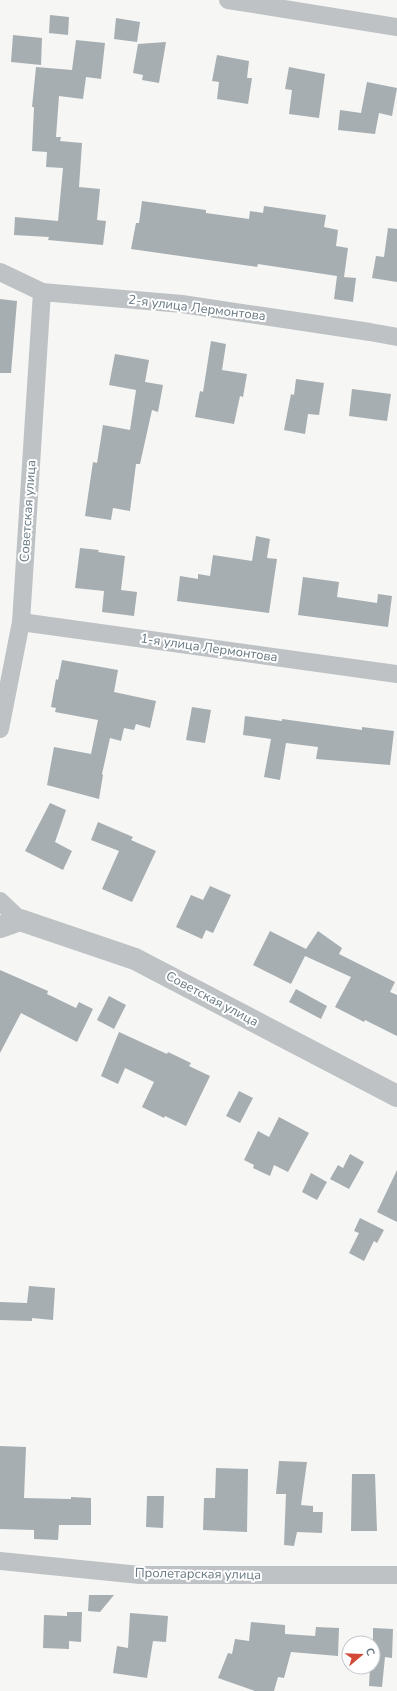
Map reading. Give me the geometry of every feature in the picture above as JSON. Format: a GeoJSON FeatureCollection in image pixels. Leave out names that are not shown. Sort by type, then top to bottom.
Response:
{"type":"FeatureCollection","features":[{"type":"Feature","properties":{"kind":"street"},"geometry":{"type":"LineString","coordinates":[[228,0],[397,27]]}},
{"type":"Feature","properties":{"kind":"street","name":"2-я улица Лермонтова"},"geometry":{"type":"LineString","coordinates":[[0,272],[42,292],[182,304],[397,337]]}},
{"type":"Feature","properties":{"kind":"street","name":"Советская улица"},"geometry":{"type":"LineString","coordinates":[[0,729],[21,622],[42,292]]}},
{"type":"Feature","properties":{"kind":"street","name":"1-я улица Лермонтова"},"geometry":{"type":"LineString","coordinates":[[21,622],[397,674]]}},
{"type":"Feature","properties":{"kind":"street","name":"Советская улица"},"geometry":{"type":"LineString","coordinates":[[0,901],[10,923],[135,959],[397,1096]]}},
{"type":"Feature","properties":{"kind":"street","name":"Пролетарская улица"},"geometry":{"type":"LineString","coordinates":[[0,1561],[140,1575],[397,1575]]}},
{"type":"Feature","properties":{"kind":"building"},"geometry":{"type":"Polygon","coordinates":[[[50,15],[69,17],[68,35],[49,33],[50,15]]]}},
{"type":"Feature","properties":{"kind":"building"},"geometry":{"type":"Polygon","coordinates":[[[116,18],[140,22],[137,42],[114,39],[116,18]]]}},
{"type":"Feature","properties":{"kind":"building"},"geometry":{"type":"Polygon","coordinates":[[[13,35],[42,38],[41,65],[11,62],[13,35]]]}},
{"type":"Feature","properties":{"kind":"building"},"geometry":{"type":"Polygon","coordinates":[[[76,40],[105,43],[101,79],[86,77],[83,99],[59,96],[56,137],[61,137],[60,141],[82,143],[79,187],[100,189],[97,220],[106,221],[103,245],[48,240],[49,237],[14,235],[15,217],[58,221],[63,168],[46,167],[47,152],[32,151],[34,107],[32,107],[36,67],[72,70],[76,40]]]}},
{"type":"Feature","properties":{"kind":"building"},"geometry":{"type":"Polygon","coordinates":[[[166,42],[159,83],[142,80],[143,75],[133,73],[138,44],[166,42]]]}},
{"type":"Feature","properties":{"kind":"building"},"geometry":{"type":"Polygon","coordinates":[[[217,55],[249,61],[247,78],[252,78],[248,104],[217,99],[219,82],[212,81],[217,55]]]}},
{"type":"Feature","properties":{"kind":"building"},"geometry":{"type":"Polygon","coordinates":[[[289,67],[325,74],[319,118],[289,114],[292,90],[285,89],[289,67]]]}},
{"type":"Feature","properties":{"kind":"building"},"geometry":{"type":"Polygon","coordinates":[[[367,82],[397,88],[392,116],[379,113],[375,134],[338,130],[340,110],[361,113],[367,82]]]}},
{"type":"Feature","properties":{"kind":"building"},"geometry":{"type":"Polygon","coordinates":[[[142,201],[206,210],[206,213],[249,219],[250,211],[263,213],[264,206],[326,215],[324,227],[338,230],[336,246],[348,248],[344,277],[356,278],[353,302],[334,299],[337,276],[258,264],[257,267],[131,249],[136,223],[139,223],[142,201]]]}},
{"type":"Feature","properties":{"kind":"building"},"geometry":{"type":"Polygon","coordinates":[[[388,228],[397,229],[397,282],[372,278],[376,256],[384,257],[388,228]]]}},
{"type":"Feature","properties":{"kind":"building"},"geometry":{"type":"Polygon","coordinates":[[[0,299],[17,301],[11,373],[0,373],[0,299]]]}},
{"type":"Feature","properties":{"kind":"building"},"geometry":{"type":"Polygon","coordinates":[[[211,341],[226,344],[222,370],[247,374],[243,397],[240,396],[234,424],[195,417],[200,391],[203,392],[211,341]]]}},
{"type":"Feature","properties":{"kind":"building"},"geometry":{"type":"Polygon","coordinates":[[[115,354],[149,360],[145,382],[163,385],[158,412],[152,410],[140,464],[136,464],[130,511],[113,508],[111,520],[85,516],[93,462],[97,463],[103,425],[130,430],[136,390],[109,385],[115,354]]]}},
{"type":"Feature","properties":{"kind":"building"},"geometry":{"type":"Polygon","coordinates":[[[296,379],[324,383],[319,415],[308,414],[305,434],[284,430],[291,394],[294,395],[296,379]]]}},
{"type":"Feature","properties":{"kind":"building"},"geometry":{"type":"Polygon","coordinates":[[[352,389],[391,394],[387,421],[349,416],[352,389]]]}},
{"type":"Feature","properties":{"kind":"building"},"geometry":{"type":"Polygon","coordinates":[[[256,536],[270,539],[267,558],[277,559],[269,613],[177,601],[180,576],[198,579],[198,574],[210,576],[213,555],[252,561],[256,536]]]}},
{"type":"Feature","properties":{"kind":"building"},"geometry":{"type":"Polygon","coordinates":[[[80,548],[99,550],[98,552],[125,556],[121,590],[137,592],[134,616],[102,612],[104,591],[75,588],[80,548]]]}},
{"type":"Feature","properties":{"kind":"building"},"geometry":{"type":"Polygon","coordinates":[[[303,577],[339,582],[337,597],[377,603],[378,594],[392,596],[388,627],[298,615],[303,577]]]}},
{"type":"Feature","properties":{"kind":"building"},"geometry":{"type":"Polygon","coordinates":[[[62,660],[118,670],[114,692],[156,701],[150,728],[136,724],[134,730],[124,728],[121,741],[110,738],[102,774],[99,799],[47,785],[54,747],[91,754],[98,720],[55,712],[56,708],[51,707],[56,679],[58,680],[62,660]]]}},
{"type":"Feature","properties":{"kind":"building"},"geometry":{"type":"Polygon","coordinates":[[[192,707],[211,710],[205,743],[186,740],[192,707]]]}},
{"type":"Feature","properties":{"kind":"building"},"geometry":{"type":"Polygon","coordinates":[[[245,716],[282,721],[282,719],[362,730],[362,727],[394,731],[390,765],[316,759],[318,747],[286,743],[280,780],[264,777],[271,739],[243,735],[245,716]]]}},
{"type":"Feature","properties":{"kind":"building"},"geometry":{"type":"Polygon","coordinates":[[[50,803],[66,810],[55,842],[72,851],[63,870],[25,851],[50,803]]]}},
{"type":"Feature","properties":{"kind":"building"},"geometry":{"type":"Polygon","coordinates":[[[98,822],[133,837],[131,840],[156,851],[132,902],[102,889],[119,851],[91,840],[98,822]]]}},
{"type":"Feature","properties":{"kind":"building"},"geometry":{"type":"Polygon","coordinates":[[[210,886],[231,895],[213,933],[206,930],[202,939],[176,927],[191,895],[203,900],[210,886]]]}},
{"type":"Feature","properties":{"kind":"building"},"geometry":{"type":"Polygon","coordinates":[[[270,931],[306,949],[318,931],[342,948],[339,954],[395,982],[390,992],[397,995],[397,1036],[365,1020],[364,1022],[335,1007],[351,977],[305,956],[291,984],[253,965],[270,931]]]}},
{"type":"Feature","properties":{"kind":"building"},"geometry":{"type":"Polygon","coordinates":[[[0,970],[48,991],[47,994],[76,1008],[79,1002],[93,1009],[77,1042],[21,1013],[0,1053],[0,970]]]}},
{"type":"Feature","properties":{"kind":"building"},"geometry":{"type":"Polygon","coordinates":[[[296,989],[327,1006],[321,1019],[289,1002],[296,989]]]}},
{"type":"Feature","properties":{"kind":"building"},"geometry":{"type":"Polygon","coordinates":[[[109,996],[126,1005],[114,1029],[97,1020],[109,996]]]}},
{"type":"Feature","properties":{"kind":"building"},"geometry":{"type":"Polygon","coordinates":[[[119,1032],[167,1054],[168,1052],[191,1063],[189,1066],[210,1076],[186,1126],[165,1116],[164,1118],[142,1107],[154,1082],[125,1068],[118,1084],[101,1076],[119,1032]]]}},
{"type":"Feature","properties":{"kind":"building"},"geometry":{"type":"Polygon","coordinates":[[[239,1091],[253,1098],[240,1123],[226,1116],[239,1091]]]}},
{"type":"Feature","properties":{"kind":"building"},"geometry":{"type":"Polygon","coordinates":[[[279,1117],[309,1133],[288,1172],[274,1165],[270,1176],[253,1168],[254,1165],[244,1160],[258,1131],[269,1137],[279,1117]]]}},
{"type":"Feature","properties":{"kind":"building"},"geometry":{"type":"Polygon","coordinates":[[[350,1154],[364,1162],[349,1189],[330,1179],[338,1165],[343,1168],[350,1154]]]}},
{"type":"Feature","properties":{"kind":"building"},"geometry":{"type":"Polygon","coordinates":[[[397,1170],[397,1222],[377,1212],[397,1170]]]}},
{"type":"Feature","properties":{"kind":"building"},"geometry":{"type":"Polygon","coordinates":[[[311,1173],[327,1182],[317,1200],[302,1192],[311,1173]]]}},
{"type":"Feature","properties":{"kind":"building"},"geometry":{"type":"Polygon","coordinates":[[[360,1218],[384,1230],[377,1243],[374,1241],[364,1261],[349,1253],[359,1233],[354,1231],[360,1218]]]}},
{"type":"Feature","properties":{"kind":"building"},"geometry":{"type":"Polygon","coordinates":[[[29,1286],[55,1288],[53,1320],[32,1318],[32,1321],[0,1320],[0,1302],[27,1303],[29,1286]]]}},
{"type":"Feature","properties":{"kind":"building"},"geometry":{"type":"Polygon","coordinates":[[[0,1446],[26,1447],[24,1498],[91,1498],[91,1525],[59,1525],[58,1540],[34,1539],[34,1530],[0,1529],[0,1446]]]}},
{"type":"Feature","properties":{"kind":"building"},"geometry":{"type":"Polygon","coordinates":[[[279,1461],[307,1462],[301,1505],[313,1506],[313,1512],[323,1512],[322,1533],[297,1532],[294,1546],[284,1545],[286,1494],[276,1494],[279,1461]]]}},
{"type":"Feature","properties":{"kind":"building"},"geometry":{"type":"Polygon","coordinates":[[[216,1468],[248,1469],[247,1532],[203,1530],[204,1498],[215,1498],[216,1468]]]}},
{"type":"Feature","properties":{"kind":"building"},"geometry":{"type":"Polygon","coordinates":[[[352,1474],[375,1474],[377,1531],[351,1531],[352,1474]]]}},
{"type":"Feature","properties":{"kind":"building"},"geometry":{"type":"Polygon","coordinates":[[[147,1496],[164,1496],[163,1528],[146,1527],[147,1496]]]}},
{"type":"Feature","properties":{"kind":"building"},"geometry":{"type":"Polygon","coordinates":[[[89,1595],[114,1595],[100,1612],[88,1611],[89,1595]]]}},
{"type":"Feature","properties":{"kind":"building"},"geometry":{"type":"Polygon","coordinates":[[[67,1612],[82,1612],[81,1642],[69,1641],[69,1649],[43,1648],[44,1615],[67,1616],[67,1612]]]}},
{"type":"Feature","properties":{"kind":"building"},"geometry":{"type":"Polygon","coordinates":[[[130,1613],[168,1616],[166,1642],[153,1641],[147,1678],[113,1673],[117,1646],[128,1648],[130,1613]]]}},
{"type":"Feature","properties":{"kind":"building"},"geometry":{"type":"Polygon","coordinates":[[[251,1622],[285,1625],[285,1634],[315,1636],[316,1627],[339,1628],[338,1656],[291,1652],[284,1678],[278,1677],[274,1691],[255,1691],[218,1678],[228,1653],[232,1654],[235,1639],[249,1641],[251,1622]]]}},
{"type":"Feature","properties":{"kind":"building"},"geometry":{"type":"Polygon","coordinates":[[[373,1628],[393,1629],[392,1658],[385,1657],[382,1687],[369,1686],[370,1675],[381,1675],[381,1635],[373,1635],[373,1628]]]}}]}
